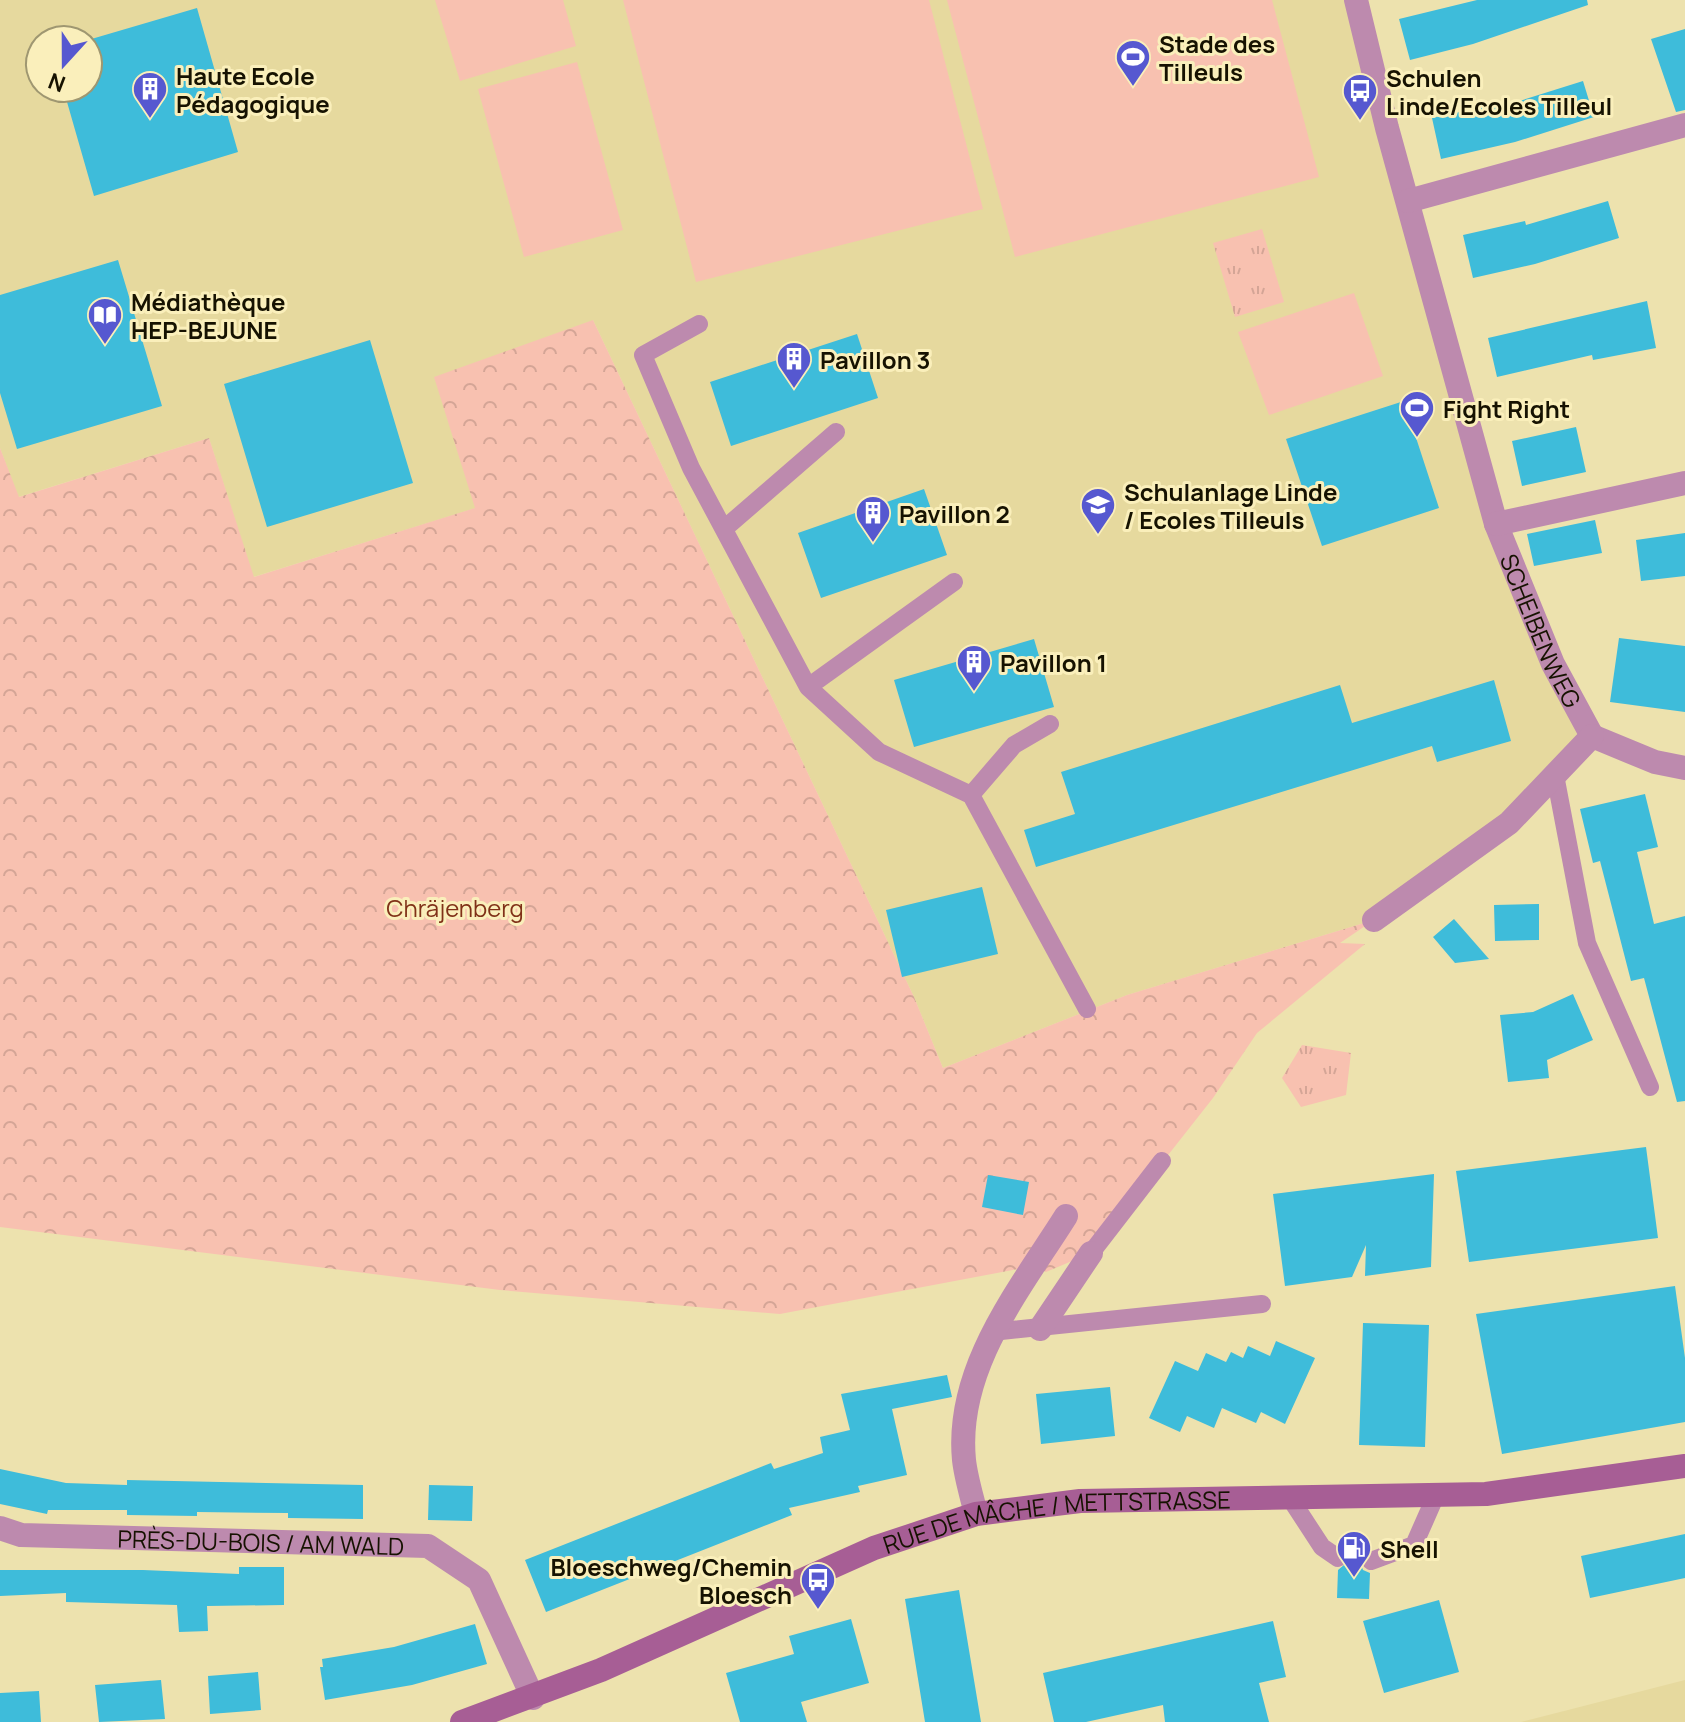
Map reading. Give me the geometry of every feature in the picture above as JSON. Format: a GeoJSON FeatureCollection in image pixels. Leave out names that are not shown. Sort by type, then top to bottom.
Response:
{"type":"FeatureCollection","features":[{"type":"Feature","properties":{"kind":"main road","name":"RUE DE MÂCHE / METTSTRASSE"},"geometry":{"type":"LineString","coordinates":[[462,1722],[533,1698],[874,1548],[976,1514],[1080,1501],[1486,1494],[1685,1466]]}},
{"type":"Feature","properties":{"kind":"street","name":"SCHEIBENWEG"},"geometry":{"type":"LineString","coordinates":[[1356,0],[1496,524],[1553,664],[1592,736]]}},
{"type":"Feature","properties":{"kind":"street"},"geometry":{"type":"LineString","coordinates":[[1408,201],[1685,125]]}},
{"type":"Feature","properties":{"kind":"street"},"geometry":{"type":"LineString","coordinates":[[1496,524],[1685,483]]}},
{"type":"Feature","properties":{"kind":"street"},"geometry":{"type":"LineString","coordinates":[[1374,920],[1509,823],[1592,736],[1655,762],[1685,768]]}},
{"type":"Feature","properties":{"kind":"street"},"geometry":{"type":"LineString","coordinates":[[976,1514],[964,1459],[967,1416],[978,1368],[992,1332],[1066,1216]]}},
{"type":"Feature","properties":{"kind":"street"},"geometry":{"type":"LineString","coordinates":[[1040,1329],[1091,1253]]}},
{"type":"Feature","properties":{"kind":"street","name":"PRÈS-DU-BOIS / AM WALD"},"geometry":{"type":"LineString","coordinates":[[0,1528],[21,1535],[428,1546],[479,1580],[533,1698]]}},
{"type":"Feature","properties":{"kind":"lane"},"geometry":{"type":"LineString","coordinates":[[699,324],[643,355],[691,468],[808,687],[879,752],[971,795],[1087,1009]]}},
{"type":"Feature","properties":{"kind":"lane"},"geometry":{"type":"LineString","coordinates":[[724,529],[836,432]]}},
{"type":"Feature","properties":{"kind":"lane"},"geometry":{"type":"LineString","coordinates":[[808,687],[954,582]]}},
{"type":"Feature","properties":{"kind":"lane"},"geometry":{"type":"LineString","coordinates":[[971,795],[1014,745],[1050,724]]}},
{"type":"Feature","properties":{"kind":"lane"},"geometry":{"type":"LineString","coordinates":[[1555,775],[1587,943],[1650,1087]]}},
{"type":"Feature","properties":{"kind":"lane"},"geometry":{"type":"LineString","coordinates":[[1091,1253],[1162,1161]]}},
{"type":"Feature","properties":{"kind":"lane"},"geometry":{"type":"LineString","coordinates":[[1040,1329],[1262,1304]]}},
{"type":"Feature","properties":{"kind":"lane"},"geometry":{"type":"LineString","coordinates":[[992,1332],[1180,1323]]}},
{"type":"Feature","properties":{"kind":"lane"},"geometry":{"type":"LineString","coordinates":[[1371,1561],[1414,1545],[1436,1495]]}},
{"type":"Feature","properties":{"kind":"lane"},"geometry":{"type":"LineString","coordinates":[[1290,1498],[1322,1547],[1338,1558]]}},
{"type":"Feature","properties":{"kind":"shaded area","name":"Schulanlage Linde / Ecoles Tilleuls"},"geometry":{"type":"Polygon","coordinates":[[[0,0],[1356,0],[1496,524],[1592,736],[1555,775],[1374,920],[1127,995],[943,1068],[914,997],[593,320],[476,508],[253,577],[209,438],[18,497],[0,448],[0,0]]]}},
{"type":"Feature","properties":{"kind":"shaded area"},"geometry":{"type":"Polygon","coordinates":[[[1685,1680],[1685,1722],[1521,1722],[1685,1680]]]}},
{"type":"Feature","properties":{"kind":"green space"},"geometry":{"type":"Polygon","coordinates":[[[435,0],[563,0],[576,46],[460,81],[435,0]]]}},
{"type":"Feature","properties":{"kind":"green space"},"geometry":{"type":"Polygon","coordinates":[[[623,0],[929,0],[983,209],[696,282],[623,0]]]}},
{"type":"Feature","properties":{"kind":"green space","name":"Stade des Tilleuls"},"geometry":{"type":"Polygon","coordinates":[[[947,0],[1272,0],[1319,177],[1015,257],[947,0]]]}},
{"type":"Feature","properties":{"kind":"green space"},"geometry":{"type":"Polygon","coordinates":[[[577,62],[623,230],[524,257],[478,89],[577,62]]]}},
{"type":"Feature","properties":{"kind":"green space"},"geometry":{"type":"Polygon","coordinates":[[[1262,229],[1284,302],[1235,317],[1213,243],[1262,229]]]}},
{"type":"Feature","properties":{"kind":"green space"},"geometry":{"type":"Polygon","coordinates":[[[1354,293],[1383,376],[1269,415],[1238,332],[1354,293]]]}},
{"type":"Feature","properties":{"kind":"green space","name":"Chräjenberg"},"geometry":{"type":"Polygon","coordinates":[[[593,320],[914,997],[943,1068],[1127,995],[1374,920],[1340,943],[1365,944],[1257,1033],[1213,1098],[1091,1253],[1046,1272],[1034,1266],[780,1314],[500,1290],[0,1227],[0,448],[19,497],[209,438],[254,577],[475,508],[434,377],[593,320]]]}},
{"type":"Feature","properties":{"kind":"green space"},"geometry":{"type":"Polygon","coordinates":[[[1302,1045],[1351,1053],[1346,1095],[1301,1107],[1282,1078],[1302,1045]]]}},
{"type":"Feature","properties":{"kind":"building"},"geometry":{"type":"Polygon","coordinates":[[[1477,0],[1587,0],[1588,5],[1473,44],[1410,60],[1399,19],[1477,0]]]}},
{"type":"Feature","properties":{"kind":"building","name":"Haute Ecole Pédagogique"},"geometry":{"type":"Polygon","coordinates":[[[197,8],[238,152],[94,196],[68,104],[104,104],[104,35],[197,8]]]}},
{"type":"Feature","properties":{"kind":"building"},"geometry":{"type":"Polygon","coordinates":[[[1685,29],[1685,110],[1676,112],[1651,39],[1685,29]]]}},
{"type":"Feature","properties":{"kind":"building"},"geometry":{"type":"Polygon","coordinates":[[[1583,81],[1594,117],[1515,142],[1441,159],[1432,118],[1496,104],[1497,108],[1583,81]]]}},
{"type":"Feature","properties":{"kind":"building"},"geometry":{"type":"Polygon","coordinates":[[[1608,201],[1619,238],[1535,264],[1473,278],[1463,235],[1525,221],[1526,225],[1608,201]]]}},
{"type":"Feature","properties":{"kind":"building"},"geometry":{"type":"Polygon","coordinates":[[[118,260],[162,406],[17,449],[0,393],[0,295],[118,260]]]}},
{"type":"Feature","properties":{"kind":"building"},"geometry":{"type":"Polygon","coordinates":[[[1647,301],[1656,348],[1593,360],[1592,355],[1497,377],[1488,338],[1647,301]]]}},
{"type":"Feature","properties":{"kind":"building","name":"Pavillon 3"},"geometry":{"type":"Polygon","coordinates":[[[857,334],[878,398],[731,446],[710,382],[857,334]]]}},
{"type":"Feature","properties":{"kind":"building"},"geometry":{"type":"Polygon","coordinates":[[[370,340],[413,483],[267,527],[224,384],[370,340]]]}},
{"type":"Feature","properties":{"kind":"building"},"geometry":{"type":"Polygon","coordinates":[[[1404,401],[1439,508],[1322,546],[1286,439],[1404,401]]]}},
{"type":"Feature","properties":{"kind":"building"},"geometry":{"type":"Polygon","coordinates":[[[1576,427],[1586,472],[1522,486],[1512,441],[1576,427]]]}},
{"type":"Feature","properties":{"kind":"building","name":"Pavillon 2"},"geometry":{"type":"Polygon","coordinates":[[[924,489],[947,555],[821,598],[798,533],[924,489]]]}},
{"type":"Feature","properties":{"kind":"building"},"geometry":{"type":"Polygon","coordinates":[[[1595,520],[1602,553],[1534,566],[1527,534],[1595,520]]]}},
{"type":"Feature","properties":{"kind":"building"},"geometry":{"type":"Polygon","coordinates":[[[1685,533],[1685,576],[1641,581],[1636,540],[1685,533]]]}},
{"type":"Feature","properties":{"kind":"building"},"geometry":{"type":"Polygon","coordinates":[[[1619,638],[1685,646],[1685,712],[1610,702],[1619,638]]]}},
{"type":"Feature","properties":{"kind":"building","name":"Pavillon 1"},"geometry":{"type":"Polygon","coordinates":[[[1034,639],[1054,707],[914,747],[894,680],[1034,639]]]}},
{"type":"Feature","properties":{"kind":"building"},"geometry":{"type":"Polygon","coordinates":[[[1494,680],[1511,741],[1437,762],[1432,746],[1036,867],[1024,830],[1075,814],[1061,772],[1340,685],[1352,723],[1494,680]]]}},
{"type":"Feature","properties":{"kind":"building"},"geometry":{"type":"Polygon","coordinates":[[[1645,794],[1658,847],[1637,852],[1654,924],[1685,916],[1685,1101],[1677,1102],[1644,978],[1631,981],[1600,861],[1593,863],[1580,809],[1645,794]]]}},
{"type":"Feature","properties":{"kind":"building"},"geometry":{"type":"Polygon","coordinates":[[[982,887],[998,954],[902,977],[886,910],[982,887]]]}},
{"type":"Feature","properties":{"kind":"building"},"geometry":{"type":"Polygon","coordinates":[[[1539,904],[1539,940],[1495,941],[1494,905],[1539,904]]]}},
{"type":"Feature","properties":{"kind":"building"},"geometry":{"type":"Polygon","coordinates":[[[1454,919],[1489,959],[1455,963],[1433,937],[1454,919]]]}},
{"type":"Feature","properties":{"kind":"building"},"geometry":{"type":"Polygon","coordinates":[[[1573,994],[1593,1040],[1547,1060],[1549,1078],[1508,1082],[1500,1015],[1533,1012],[1573,994]]]}},
{"type":"Feature","properties":{"kind":"building"},"geometry":{"type":"Polygon","coordinates":[[[1646,1147],[1658,1238],[1469,1262],[1456,1171],[1646,1147]]]}},
{"type":"Feature","properties":{"kind":"building"},"geometry":{"type":"Polygon","coordinates":[[[1434,1174],[1431,1267],[1365,1276],[1366,1245],[1352,1277],[1285,1286],[1273,1194],[1434,1174]]]}},
{"type":"Feature","properties":{"kind":"building"},"geometry":{"type":"Polygon","coordinates":[[[988,1175],[1029,1182],[1023,1215],[982,1207],[988,1175]]]}},
{"type":"Feature","properties":{"kind":"building"},"geometry":{"type":"Polygon","coordinates":[[[1675,1286],[1685,1358],[1685,1422],[1502,1454],[1476,1314],[1675,1286]]]}},
{"type":"Feature","properties":{"kind":"building"},"geometry":{"type":"Polygon","coordinates":[[[1363,1323],[1429,1325],[1425,1447],[1359,1445],[1363,1323]]]}},
{"type":"Feature","properties":{"kind":"building"},"geometry":{"type":"Polygon","coordinates":[[[1276,1341],[1315,1358],[1285,1424],[1261,1412],[1256,1423],[1222,1408],[1214,1428],[1187,1416],[1180,1432],[1149,1418],[1175,1361],[1198,1371],[1206,1353],[1226,1362],[1231,1352],[1243,1358],[1248,1346],[1270,1356],[1276,1341]]]}},
{"type":"Feature","properties":{"kind":"building"},"geometry":{"type":"Polygon","coordinates":[[[947,1375],[952,1397],[892,1409],[907,1475],[858,1486],[860,1492],[789,1508],[792,1515],[546,1612],[525,1560],[771,1463],[774,1469],[823,1453],[820,1437],[850,1430],[841,1394],[947,1375]]]}},
{"type":"Feature","properties":{"kind":"building"},"geometry":{"type":"Polygon","coordinates":[[[1110,1387],[1115,1436],[1041,1444],[1036,1394],[1110,1387]]]}},
{"type":"Feature","properties":{"kind":"building"},"geometry":{"type":"Polygon","coordinates":[[[0,1469],[66,1483],[127,1485],[127,1480],[363,1485],[363,1519],[288,1518],[288,1513],[127,1515],[127,1510],[48,1510],[47,1514],[0,1504],[0,1469]]]}},
{"type":"Feature","properties":{"kind":"building"},"geometry":{"type":"Polygon","coordinates":[[[429,1485],[473,1486],[472,1521],[428,1520],[429,1485]]]}},
{"type":"Feature","properties":{"kind":"building"},"geometry":{"type":"Polygon","coordinates":[[[1685,1534],[1685,1578],[1590,1598],[1581,1556],[1685,1534]]]}},
{"type":"Feature","properties":{"kind":"building","name":"Shell"},"geometry":{"type":"Polygon","coordinates":[[[1342,1546],[1371,1547],[1359,1560],[1363,1570],[1370,1573],[1369,1599],[1337,1598],[1338,1570],[1350,1560],[1342,1546]]]}},
{"type":"Feature","properties":{"kind":"building"},"geometry":{"type":"Polygon","coordinates":[[[239,1567],[284,1567],[284,1605],[207,1606],[208,1631],[179,1632],[177,1605],[66,1602],[66,1593],[0,1596],[0,1570],[239,1574],[239,1567]]]}},
{"type":"Feature","properties":{"kind":"building"},"geometry":{"type":"Polygon","coordinates":[[[959,1590],[981,1722],[925,1722],[905,1599],[959,1590]]]}},
{"type":"Feature","properties":{"kind":"building"},"geometry":{"type":"Polygon","coordinates":[[[1439,1600],[1459,1672],[1384,1693],[1363,1621],[1439,1600]]]}},
{"type":"Feature","properties":{"kind":"building"},"geometry":{"type":"Polygon","coordinates":[[[851,1619],[869,1683],[801,1702],[807,1722],[740,1722],[726,1673],[794,1654],[789,1636],[851,1619]]]}},
{"type":"Feature","properties":{"kind":"building"},"geometry":{"type":"Polygon","coordinates":[[[1273,1621],[1286,1677],[1259,1683],[1269,1722],[1165,1722],[1163,1705],[1086,1722],[1054,1722],[1043,1673],[1273,1621]]]}},
{"type":"Feature","properties":{"kind":"building"},"geometry":{"type":"Polygon","coordinates":[[[475,1624],[487,1664],[412,1685],[325,1700],[320,1667],[323,1667],[322,1659],[394,1647],[475,1624]]]}},
{"type":"Feature","properties":{"kind":"building"},"geometry":{"type":"Polygon","coordinates":[[[258,1672],[261,1710],[210,1714],[208,1676],[258,1672]]]}},
{"type":"Feature","properties":{"kind":"building"},"geometry":{"type":"Polygon","coordinates":[[[161,1680],[165,1719],[99,1722],[95,1685],[161,1680]]]}},
{"type":"Feature","properties":{"kind":"building"},"geometry":{"type":"Polygon","coordinates":[[[39,1691],[41,1722],[0,1722],[0,1693],[39,1691]]]}},
{"type":"Feature","properties":{"kind":"place","name":"Stade des Tilleuls"},"geometry":{"type":"Point","coordinates":[1133,88]}},
{"type":"Feature","properties":{"kind":"place","name":"Haute Ecole Pédagogique"},"geometry":{"type":"Point","coordinates":[150,120]}},
{"type":"Feature","properties":{"kind":"place","name":"Schulen Linde/Ecoles Tilleul"},"geometry":{"type":"Point","coordinates":[1360,122]}},
{"type":"Feature","properties":{"kind":"place","name":"Médiathèque HEP-BEJUNE"},"geometry":{"type":"Point","coordinates":[105,346]}},
{"type":"Feature","properties":{"kind":"place","name":"Pavillon 3"},"geometry":{"type":"Point","coordinates":[794,390]}},
{"type":"Feature","properties":{"kind":"place","name":"Fight Right"},"geometry":{"type":"Point","coordinates":[1417,439]}},
{"type":"Feature","properties":{"kind":"place","name":"Schulanlage Linde / Ecoles Tilleuls"},"geometry":{"type":"Point","coordinates":[1098,536]}},
{"type":"Feature","properties":{"kind":"place","name":"Pavillon 2"},"geometry":{"type":"Point","coordinates":[873,544]}},
{"type":"Feature","properties":{"kind":"place","name":"Pavillon 1"},"geometry":{"type":"Point","coordinates":[974,693]}},
{"type":"Feature","properties":{"kind":"place","name":"Shell"},"geometry":{"type":"Point","coordinates":[1354,1579]}},
{"type":"Feature","properties":{"kind":"place","name":"Bloeschweg/Chemin Bloesch"},"geometry":{"type":"Point","coordinates":[818,1611]}}]}
